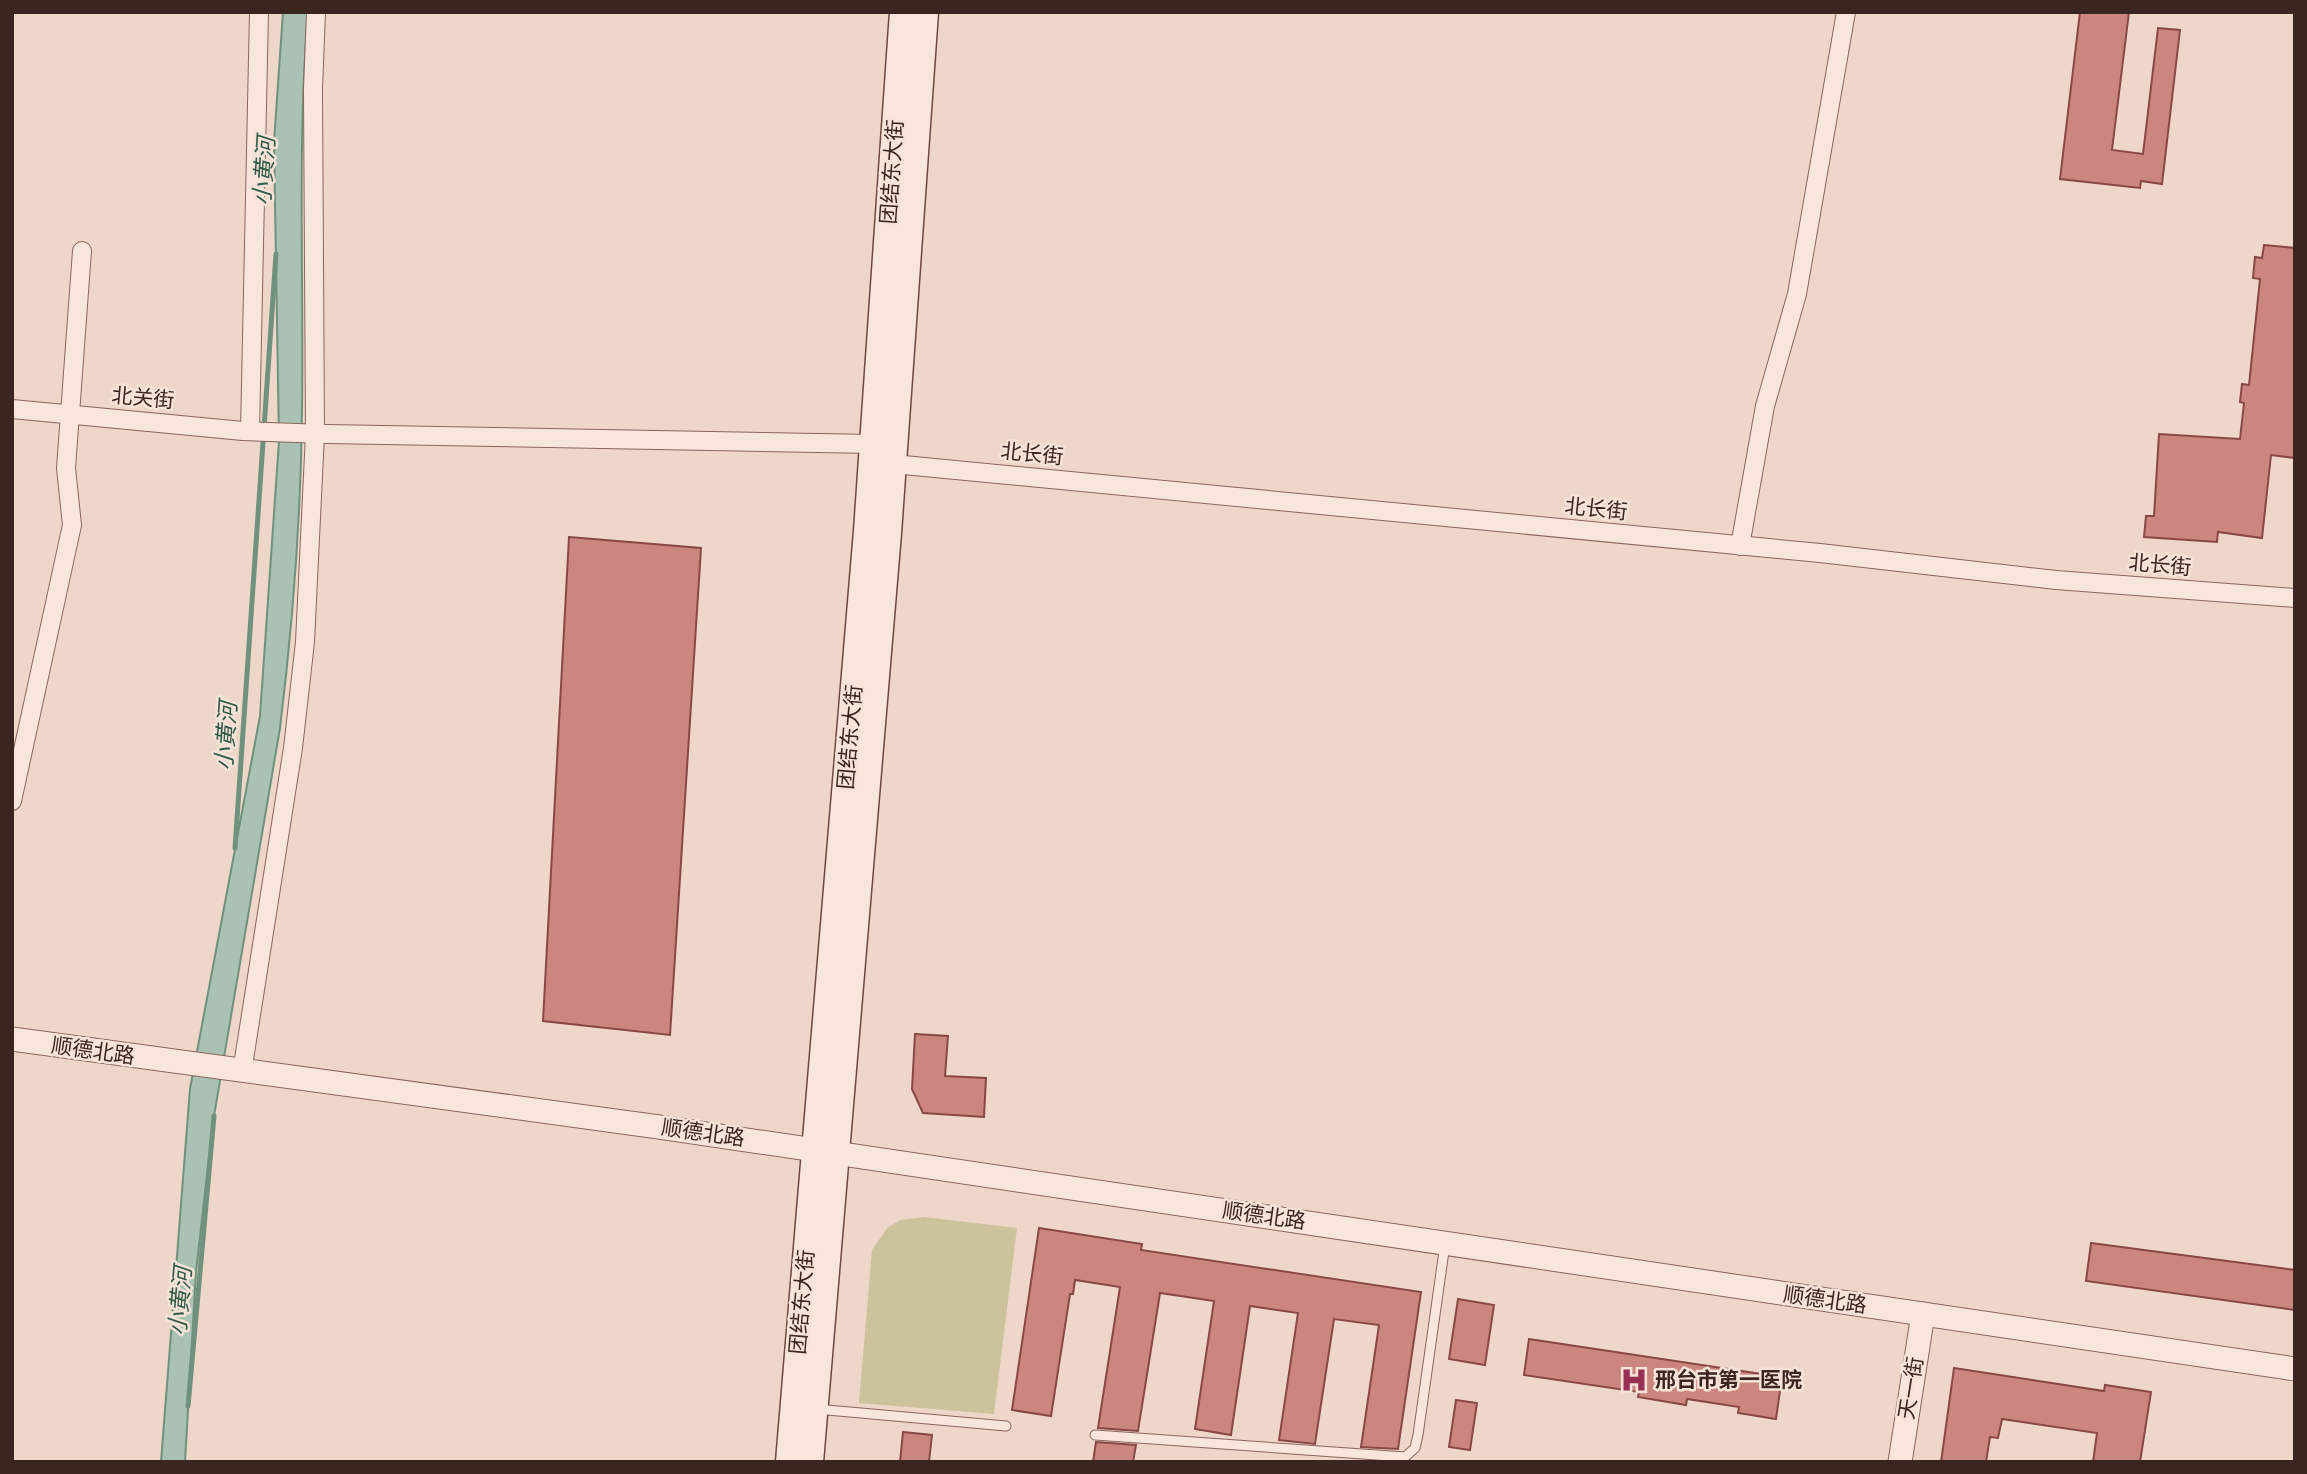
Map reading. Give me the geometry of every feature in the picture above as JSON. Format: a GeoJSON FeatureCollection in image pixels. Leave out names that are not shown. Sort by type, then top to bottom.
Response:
{"type":"FeatureCollection","features":[{"type":"Feature","properties":{"kind":"main road","name":"团结东大街"},"geometry":{"type":"LineString","coordinates":[[810,1462],[825,1151],[903,12]]}},
{"type":"Feature","properties":{"kind":"main road","name":"团结东大街"},"geometry":{"type":"LineString","coordinates":[[789,1462],[825,1151],[893,464],[925,12]]}},
{"type":"Feature","properties":{"kind":"street"},"geometry":{"type":"LineString","coordinates":[[250,431],[259,12]]}},
{"type":"Feature","properties":{"kind":"street"},"geometry":{"type":"LineString","coordinates":[[237,1071],[299,697],[304,642],[315,434],[313,89],[316,12]]}},
{"type":"Feature","properties":{"kind":"street"},"geometry":{"type":"LineString","coordinates":[[1740,545],[1765,406],[1797,294],[1846,12]]}},
{"type":"Feature","properties":{"kind":"street"},"geometry":{"type":"LineString","coordinates":[[12,801],[72,525],[66,468],[82,251]]}},
{"type":"Feature","properties":{"kind":"street","name":"北关街"},"geometry":{"type":"LineString","coordinates":[[12,409],[250,431],[315,434],[873,444]]}},
{"type":"Feature","properties":{"kind":"street","name":"北长街"},"geometry":{"type":"LineString","coordinates":[[893,464],[1740,545],[2056,580],[2295,598]]}},
{"type":"Feature","properties":{"kind":"street","name":"顺德北路"},"geometry":{"type":"LineString","coordinates":[[12,1040],[659,1126],[2295,1369]]}},
{"type":"Feature","properties":{"kind":"street","name":"天一街"},"geometry":{"type":"LineString","coordinates":[[1900,1462],[1923,1314]]}},
{"type":"Feature","properties":{"kind":"lane"},"geometry":{"type":"LineString","coordinates":[[1095,1435],[1405,1457],[1415,1448],[1419,1435],[1445,1243]]}},
{"type":"Feature","properties":{"kind":"lane"},"geometry":{"type":"LineString","coordinates":[[814,1409],[1006,1426]]}},
{"type":"Feature","properties":{"kind":"shaded area"},"geometry":{"type":"Polygon","coordinates":[[[924,1217],[1017,1228],[994,1414],[859,1403],[872,1250],[888,1227],[901,1220],[924,1217]]]}},
{"type":"Feature","properties":{"kind":"water"},"geometry":{"type":"Polygon","coordinates":[[[283,12],[308,12],[302,161],[301,450],[292,609],[280,728],[213,1122],[196,1272],[185,1462],[161,1462],[190,1089],[260,716],[279,441],[274,142],[283,12]]]}},
{"type":"Feature","properties":{"kind":"building"},"geometry":{"type":"Polygon","coordinates":[[[2080,12],[2129,12],[2112,150],[2143,154],[2158,28],[2180,30],[2162,184],[2141,181],[2140,188],[2060,179],[2080,12]]]}},
{"type":"Feature","properties":{"kind":"building"},"geometry":{"type":"Polygon","coordinates":[[[2264,245],[2295,248],[2295,458],[2271,455],[2262,538],[2218,532],[2217,542],[2144,537],[2146,516],[2154,516],[2159,434],[2240,439],[2244,403],[2240,402],[2242,384],[2249,385],[2260,279],[2253,278],[2255,257],[2262,258],[2264,245]]]}},
{"type":"Feature","properties":{"kind":"building"},"geometry":{"type":"Polygon","coordinates":[[[569,537],[701,548],[670,1035],[543,1021],[569,537]]]}},
{"type":"Feature","properties":{"kind":"building"},"geometry":{"type":"Polygon","coordinates":[[[915,1034],[948,1036],[945,1076],[986,1078],[984,1117],[923,1113],[912,1089],[915,1034]]]}},
{"type":"Feature","properties":{"kind":"building"},"geometry":{"type":"Polygon","coordinates":[[[1039,1228],[1142,1244],[1141,1250],[1421,1292],[1398,1449],[1361,1447],[1379,1325],[1334,1319],[1315,1444],[1279,1440],[1298,1313],[1250,1306],[1231,1435],[1195,1429],[1214,1301],[1160,1293],[1138,1431],[1098,1428],[1120,1287],[1075,1280],[1073,1294],[1070,1294],[1051,1416],[1012,1410],[1039,1228]]]}},
{"type":"Feature","properties":{"kind":"building"},"geometry":{"type":"Polygon","coordinates":[[[2091,1243],[2295,1270],[2295,1310],[2086,1281],[2091,1243]]]}},
{"type":"Feature","properties":{"kind":"building"},"geometry":{"type":"Polygon","coordinates":[[[1458,1299],[1494,1305],[1485,1365],[1449,1359],[1458,1299]]]}},
{"type":"Feature","properties":{"kind":"building"},"geometry":{"type":"Polygon","coordinates":[[[1529,1339],[1782,1377],[1776,1419],[1738,1413],[1739,1407],[1687,1399],[1686,1405],[1638,1397],[1639,1392],[1524,1375],[1529,1339]]]}},
{"type":"Feature","properties":{"kind":"building"},"geometry":{"type":"Polygon","coordinates":[[[1954,1368],[2104,1391],[2105,1385],[2151,1392],[2140,1462],[2093,1462],[2097,1433],[2002,1419],[1998,1438],[1990,1437],[1986,1462],[1941,1462],[1954,1368]]]}},
{"type":"Feature","properties":{"kind":"building"},"geometry":{"type":"Polygon","coordinates":[[[1456,1400],[1477,1403],[1470,1450],[1449,1447],[1456,1400]]]}},
{"type":"Feature","properties":{"kind":"building"},"geometry":{"type":"Polygon","coordinates":[[[903,1432],[932,1435],[929,1462],[900,1462],[903,1432]]]}},
{"type":"Feature","properties":{"kind":"building"},"geometry":{"type":"Polygon","coordinates":[[[1096,1442],[1136,1445],[1133,1462],[1093,1462],[1096,1442]]]}},
{"type":"Feature","properties":{"kind":"waterway","name":"小黄河"},"geometry":{"type":"LineString","coordinates":[[235,848],[276,254]]}},
{"type":"Feature","properties":{"kind":"waterway","name":"小黄河"},"geometry":{"type":"LineString","coordinates":[[188,1406],[214,1116]]}},
{"type":"Feature","properties":{"kind":"place","name":"邢台市第一医院"},"geometry":{"type":"Point","coordinates":[1634,1380]}}]}
